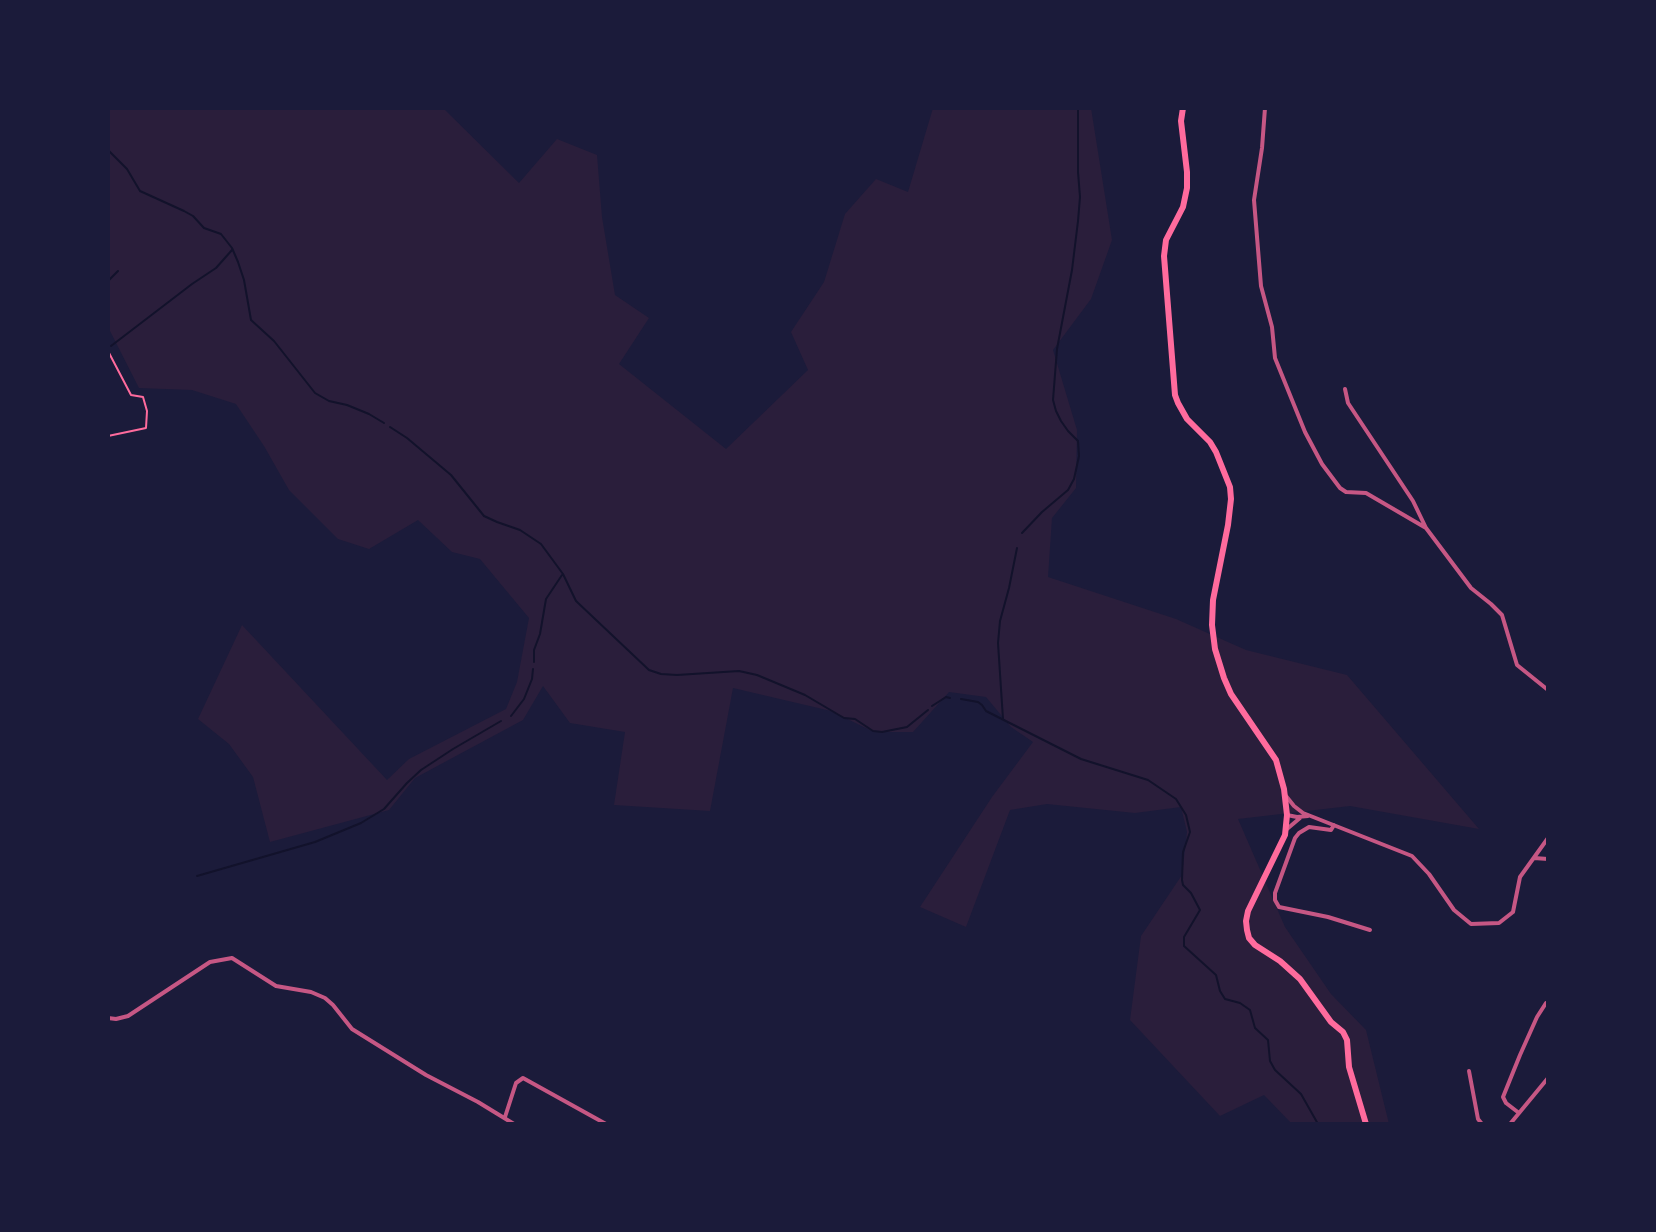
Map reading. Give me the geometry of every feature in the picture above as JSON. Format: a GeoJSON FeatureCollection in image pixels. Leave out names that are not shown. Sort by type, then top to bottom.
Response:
{"type":"FeatureCollection","features":[{"type":"Feature","properties":{"kind":"main road"},"geometry":{"type":"LineString","coordinates":[[1183,108],[1181,121],[1187,188],[1183,207],[1166,240],[1164,256],[1175,395],[1187,419],[1216,452],[1230,487],[1230,508],[1211,615],[1219,665],[1231,694],[1276,760],[1287,815],[1287,829],[1248,911],[1249,938],[1290,969],[1331,1022],[1343,1032],[1347,1040],[1349,1067],[1366,1124]]}},
{"type":"Feature","properties":{"kind":"street"},"geometry":{"type":"LineString","coordinates":[[1265,108],[1254,200],[1261,286],[1272,327],[1275,358],[1305,432],[1335,482],[1346,492],[1366,493],[1426,528]]}},
{"type":"Feature","properties":{"kind":"street"},"geometry":{"type":"LineString","coordinates":[[1345,389],[1348,403],[1413,501],[1426,528],[1471,588],[1502,615],[1517,665],[1548,690]]}},
{"type":"Feature","properties":{"kind":"street"},"geometry":{"type":"LineString","coordinates":[[1285,795],[1304,816]]}},
{"type":"Feature","properties":{"kind":"street"},"geometry":{"type":"LineString","coordinates":[[1287,815],[1304,816],[1334,825],[1412,856],[1454,910],[1471,924],[1499,923],[1513,912],[1520,877],[1548,838]]}},
{"type":"Feature","properties":{"kind":"street"},"geometry":{"type":"LineString","coordinates":[[1287,829],[1304,816]]}},
{"type":"Feature","properties":{"kind":"street"},"geometry":{"type":"LineString","coordinates":[[1334,825],[1331,830],[1309,827],[1299,833],[1275,900],[1279,907],[1370,930]]}},
{"type":"Feature","properties":{"kind":"street"},"geometry":{"type":"LineString","coordinates":[[1533,858],[1548,859]]}},
{"type":"Feature","properties":{"kind":"street"},"geometry":{"type":"LineString","coordinates":[[1271,866],[1284,870]]}},
{"type":"Feature","properties":{"kind":"street"},"geometry":{"type":"LineString","coordinates":[[108,1018],[128,1016],[210,962],[232,958],[276,986],[311,992],[325,998],[352,1029],[514,1124]]}},
{"type":"Feature","properties":{"kind":"street"},"geometry":{"type":"LineString","coordinates":[[1519,1113],[1503,1097],[1546,1003]]}},
{"type":"Feature","properties":{"kind":"street"},"geometry":{"type":"LineString","coordinates":[[1469,1071],[1478,1119],[1482,1124]]}},
{"type":"Feature","properties":{"kind":"street"},"geometry":{"type":"LineString","coordinates":[[505,1117],[516,1083],[523,1078],[606,1124]]}},
{"type":"Feature","properties":{"kind":"street"},"geometry":{"type":"LineString","coordinates":[[1510,1124],[1548,1078]]}},
{"type":"Feature","properties":{"kind":"path"},"geometry":{"type":"LineString","coordinates":[[108,351],[131,395],[143,397],[147,411],[146,428],[108,436]]}},
{"type":"Feature","properties":{"kind":"shaded area"},"geometry":{"type":"Polygon","coordinates":[[[108,108],[443,108],[519,183],[557,139],[597,155],[602,217],[615,295],[649,318],[619,364],[726,449],[808,370],[791,332],[824,282],[845,214],[876,179],[908,192],[933,108],[1091,108],[1112,240],[1091,299],[1053,350],[1077,430],[1076,488],[1052,518],[1048,577],[1176,619],[1246,650],[1347,675],[1479,829],[1350,806],[1238,819],[1285,927],[1331,994],[1366,1030],[1389,1124],[1292,1124],[1264,1095],[1220,1116],[1130,1020],[1141,936],[1182,875],[1187,832],[1181,807],[1135,813],[1047,804],[1010,810],[966,927],[920,907],[992,797],[1033,742],[1011,727],[986,697],[949,692],[913,732],[874,732],[831,711],[733,688],[710,811],[614,805],[625,732],[570,723],[543,686],[523,720],[415,778],[389,810],[270,842],[253,777],[229,744],[198,719],[242,625],[387,780],[409,759],[506,709],[517,682],[529,618],[480,559],[452,552],[418,520],[369,549],[338,539],[289,490],[236,404],[192,390],[139,388],[108,327],[108,108]]]}},
{"type":"Feature","properties":{"kind":"waterway"},"geometry":{"type":"LineString","coordinates":[[1022,533],[1068,490],[1079,456],[1078,441],[1061,421],[1053,400],[1057,349],[1078,221],[1078,108]]}},
{"type":"Feature","properties":{"kind":"waterway"},"geometry":{"type":"LineString","coordinates":[[108,150],[127,169],[140,191],[184,211],[204,228],[221,234],[238,262],[251,320],[274,341],[315,393],[384,423]]}},
{"type":"Feature","properties":{"kind":"waterway"},"geometry":{"type":"LineString","coordinates":[[111,346],[216,268],[232,250]]}},
{"type":"Feature","properties":{"kind":"waterway"},"geometry":{"type":"LineString","coordinates":[[108,281],[118,271]]}},
{"type":"Feature","properties":{"kind":"waterway"},"geometry":{"type":"LineString","coordinates":[[390,427],[451,475],[484,516],[520,530],[541,544],[563,574],[576,601],[649,670],[677,675],[739,671],[757,675],[805,695],[844,718],[855,719],[873,731],[907,727],[928,710]]}},
{"type":"Feature","properties":{"kind":"waterway"},"geometry":{"type":"LineString","coordinates":[[1003,719],[998,643],[1017,548]]}},
{"type":"Feature","properties":{"kind":"waterway"},"geometry":{"type":"LineString","coordinates":[[534,662],[546,599],[562,575]]}},
{"type":"Feature","properties":{"kind":"waterway"},"geometry":{"type":"LineString","coordinates":[[511,716],[524,699],[533,669]]}},
{"type":"Feature","properties":{"kind":"waterway"},"geometry":{"type":"LineString","coordinates":[[932,706],[946,697],[950,698]]}},
{"type":"Feature","properties":{"kind":"waterway"},"geometry":{"type":"LineString","coordinates":[[961,699],[978,702],[986,711],[1081,759],[1148,780],[1176,799],[1186,815],[1190,832],[1183,852],[1183,885],[1200,910],[1184,937],[1184,946],[1216,975],[1225,999],[1250,1010],[1255,1028],[1268,1040],[1270,1061],[1275,1070],[1301,1094],[1318,1124]]}},
{"type":"Feature","properties":{"kind":"waterway"},"geometry":{"type":"LineString","coordinates":[[197,876],[315,842],[361,823],[384,809],[421,770],[501,721]]}}]}
